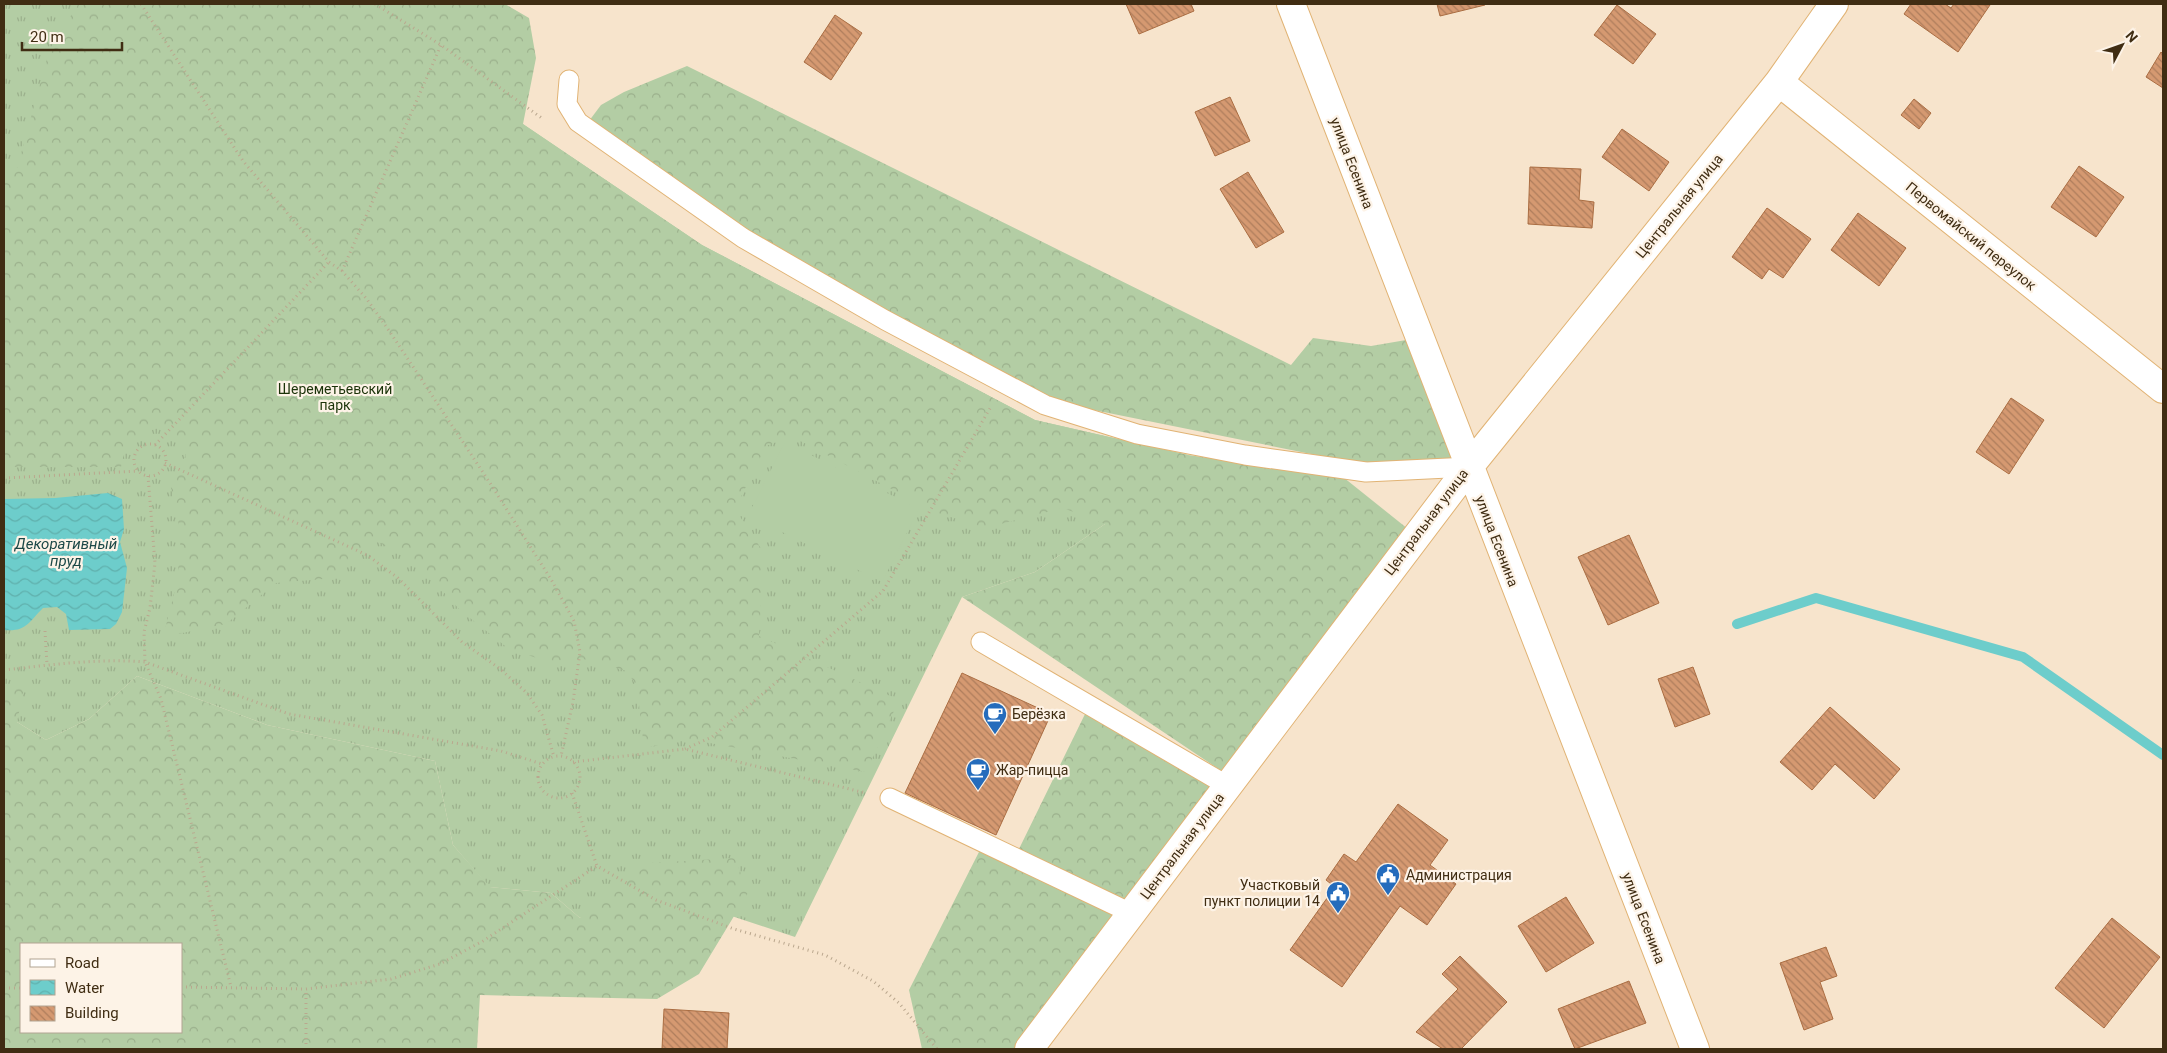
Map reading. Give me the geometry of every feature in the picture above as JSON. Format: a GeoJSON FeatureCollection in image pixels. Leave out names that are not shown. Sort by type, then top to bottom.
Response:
{"type":"FeatureCollection","features":[{"type":"Feature","properties":{"kind":"street","name":"улица Есенина"},"geometry":{"type":"LineString","coordinates":[[1291,4],[1695,1049]]}},
{"type":"Feature","properties":{"kind":"street","name":"Центральная улица"},"geometry":{"type":"LineString","coordinates":[[1029,1049],[1469,466],[1779,82],[1834,4]]}},
{"type":"Feature","properties":{"kind":"street","name":"Первомайский переулок"},"geometry":{"type":"LineString","coordinates":[[1779,82],[2163,389]]}},
{"type":"Feature","properties":{"kind":"lane"},"geometry":{"type":"LineString","coordinates":[[569,80],[566,104],[578,122],[743,238],[885,320],[1045,405],[1137,434],[1254,457],[1366,472],[1469,466]]}},
{"type":"Feature","properties":{"kind":"lane"},"geometry":{"type":"LineString","coordinates":[[981,642],[1228,786]]}},
{"type":"Feature","properties":{"kind":"lane"},"geometry":{"type":"LineString","coordinates":[[890,798],[1131,914]]}},
{"type":"Feature","properties":{"kind":"path"},"geometry":{"type":"LineString","coordinates":[[141,4],[243,161],[329,262],[342,271],[366,298],[490,483],[552,581],[574,621],[580,652],[573,702],[561,756]]}},
{"type":"Feature","properties":{"kind":"path"},"geometry":{"type":"LineString","coordinates":[[342,271],[440,45]]}},
{"type":"Feature","properties":{"kind":"path"},"geometry":{"type":"LineString","coordinates":[[155,445],[329,262]]}},
{"type":"Feature","properties":{"kind":"path"},"geometry":{"type":"LineString","coordinates":[[573,762],[685,748],[712,737],[883,591],[997,397]]}},
{"type":"Feature","properties":{"kind":"path"},"geometry":{"type":"LineString","coordinates":[[144,445],[155,445],[163,451],[165,464],[158,474],[148,476],[139,471],[134,462],[137,452],[144,445]]}},
{"type":"Feature","properties":{"kind":"path"},"geometry":{"type":"LineString","coordinates":[[165,464],[367,555],[398,578],[462,642],[499,668],[527,693],[542,715],[554,757]]}},
{"type":"Feature","properties":{"kind":"path"},"geometry":{"type":"LineString","coordinates":[[4,478],[139,471]]}},
{"type":"Feature","properties":{"kind":"path"},"geometry":{"type":"LineString","coordinates":[[148,476],[154,563],[150,608],[144,632],[145,662],[161,699],[231,987]]}},
{"type":"Feature","properties":{"kind":"path"},"geometry":{"type":"LineString","coordinates":[[45,631],[46,665]]}},
{"type":"Feature","properties":{"kind":"path"},"geometry":{"type":"LineString","coordinates":[[4,670],[46,665],[145,662],[289,714],[501,751],[542,764]]}},
{"type":"Feature","properties":{"kind":"path"},"geometry":{"type":"LineString","coordinates":[[685,748],[890,798]]}},
{"type":"Feature","properties":{"kind":"path"},"geometry":{"type":"LineString","coordinates":[[561,756],[573,762],[580,774],[577,788],[572,794],[559,798],[546,794],[538,783],[542,764],[554,757],[561,756]]}},
{"type":"Feature","properties":{"kind":"path"},"geometry":{"type":"LineString","coordinates":[[572,794],[597,866],[656,900],[734,929],[825,955],[872,981],[899,1003],[937,1049]]}},
{"type":"Feature","properties":{"kind":"path"},"geometry":{"type":"LineString","coordinates":[[182,987],[306,990],[391,979],[440,964],[483,941],[597,866]]}},
{"type":"Feature","properties":{"kind":"path"},"geometry":{"type":"LineString","coordinates":[[4,988],[20,988]]}},
{"type":"Feature","properties":{"kind":"path"},"geometry":{"type":"LineString","coordinates":[[306,990],[306,1049]]}},
{"type":"Feature","properties":{"kind":"green space","name":"Шереметьевский парк"},"geometry":{"type":"Polygon","coordinates":[[[4,4],[345,4],[702,245],[1035,420],[1188,455],[1105,524],[1035,572],[962,597],[795,937],[656,891],[580,918],[551,893],[489,887],[453,845],[435,761],[267,725],[137,676],[89,719],[46,740],[17,722],[4,690],[4,4]]]}},
{"type":"Feature","properties":{"kind":"green space","name":"Шереметьевский парк"},"geometry":{"type":"Polygon","coordinates":[[[78,4],[505,4],[529,18],[536,58],[523,124],[702,245],[1035,420],[1188,455],[1343,477],[1408,529],[1226,774],[962,597],[1035,572],[1105,524],[1063,508],[985,528],[935,512],[791,436],[766,446],[735,509],[764,553],[759,636],[899,700],[866,772],[688,739],[644,748],[637,687],[627,671],[583,659],[546,661],[509,649],[460,610],[416,562],[370,538],[335,578],[276,583],[226,624],[163,637],[177,582],[181,535],[170,483],[186,455],[175,435],[158,428],[139,432],[125,448],[121,467],[4,467],[4,179],[16,172],[49,51],[78,4]]]}},
{"type":"Feature","properties":{"kind":"green space"},"geometry":{"type":"Polygon","coordinates":[[[687,66],[1291,365],[1313,338],[1371,346],[1412,339],[1457,459],[1361,464],[1049,401],[749,234],[589,121],[601,105],[624,92],[687,66]]]}},
{"type":"Feature","properties":{"kind":"green space"},"geometry":{"type":"Polygon","coordinates":[[[785,442],[919,509],[882,582],[748,515],[785,442]]]}},
{"type":"Feature","properties":{"kind":"green space"},"geometry":{"type":"Polygon","coordinates":[[[137,676],[267,725],[435,761],[453,845],[490,887],[551,893],[580,918],[650,863],[735,858],[748,893],[699,974],[657,999],[480,995],[477,1049],[4,1049],[4,690],[24,688],[17,722],[46,740],[89,719],[137,676]]]}},
{"type":"Feature","properties":{"kind":"green space"},"geometry":{"type":"Polygon","coordinates":[[[1086,712],[1217,786],[1140,889],[1122,903],[1018,851],[1086,712]]]}},
{"type":"Feature","properties":{"kind":"green space"},"geometry":{"type":"Polygon","coordinates":[[[981,848],[1121,917],[1021,1049],[922,1049],[909,990],[981,848]]]}},
{"type":"Feature","properties":{"kind":"water","name":"Декоративный пруд"},"geometry":{"type":"Polygon","coordinates":[[[108,493],[122,499],[124,529],[120,542],[127,568],[122,612],[116,624],[110,629],[69,630],[66,614],[57,607],[43,608],[22,628],[4,630],[4,499],[55,498],[108,493]]]}},
{"type":"Feature","properties":{"kind":"building"},"geometry":{"type":"Polygon","coordinates":[[[1126,4],[1191,4],[1194,11],[1139,34],[1126,4]]]}},
{"type":"Feature","properties":{"kind":"building"},"geometry":{"type":"Polygon","coordinates":[[[1437,4],[1485,4],[1485,5],[1440,16],[1437,4]]]}},
{"type":"Feature","properties":{"kind":"building"},"geometry":{"type":"Polygon","coordinates":[[[1911,4],[1945,4],[1951,8],[1954,4],[1990,5],[1958,52],[1904,14],[1911,4]]]}},
{"type":"Feature","properties":{"kind":"building"},"geometry":{"type":"Polygon","coordinates":[[[1617,5],[1656,34],[1633,64],[1594,35],[1617,5]]]}},
{"type":"Feature","properties":{"kind":"building"},"geometry":{"type":"Polygon","coordinates":[[[835,15],[862,33],[831,80],[804,62],[835,15]]]}},
{"type":"Feature","properties":{"kind":"building"},"geometry":{"type":"Polygon","coordinates":[[[2161,52],[2163,54],[2163,88],[2146,77],[2161,52]]]}},
{"type":"Feature","properties":{"kind":"building"},"geometry":{"type":"Polygon","coordinates":[[[1230,97],[1250,141],[1215,156],[1195,112],[1230,97]]]}},
{"type":"Feature","properties":{"kind":"building"},"geometry":{"type":"Polygon","coordinates":[[[1914,99],[1931,113],[1919,129],[1901,115],[1914,99]]]}},
{"type":"Feature","properties":{"kind":"building"},"geometry":{"type":"Polygon","coordinates":[[[1622,129],[1669,162],[1649,191],[1602,157],[1622,129]]]}},
{"type":"Feature","properties":{"kind":"building"},"geometry":{"type":"Polygon","coordinates":[[[2079,166],[2124,197],[2096,237],[2051,207],[2079,166]]]}},
{"type":"Feature","properties":{"kind":"building"},"geometry":{"type":"Polygon","coordinates":[[[1530,167],[1581,169],[1579,200],[1594,202],[1592,228],[1528,224],[1530,167]]]}},
{"type":"Feature","properties":{"kind":"building"},"geometry":{"type":"Polygon","coordinates":[[[1248,172],[1284,232],[1256,248],[1220,189],[1248,172]]]}},
{"type":"Feature","properties":{"kind":"building"},"geometry":{"type":"Polygon","coordinates":[[[1767,208],[1811,239],[1783,278],[1769,269],[1762,279],[1732,257],[1767,208]]]}},
{"type":"Feature","properties":{"kind":"building"},"geometry":{"type":"Polygon","coordinates":[[[1858,213],[1906,248],[1879,286],[1831,250],[1858,213]]]}},
{"type":"Feature","properties":{"kind":"building"},"geometry":{"type":"Polygon","coordinates":[[[2011,398],[2044,420],[2009,474],[1976,452],[2011,398]]]}},
{"type":"Feature","properties":{"kind":"building"},"geometry":{"type":"Polygon","coordinates":[[[1629,535],[1659,603],[1608,625],[1578,557],[1629,535]]]}},
{"type":"Feature","properties":{"kind":"building"},"geometry":{"type":"Polygon","coordinates":[[[1693,667],[1710,714],[1675,727],[1658,679],[1693,667]]]}},
{"type":"Feature","properties":{"kind":"building"},"geometry":{"type":"Polygon","coordinates":[[[962,673],[1051,714],[996,835],[905,793],[962,673]]]}},
{"type":"Feature","properties":{"kind":"building"},"geometry":{"type":"Polygon","coordinates":[[[1830,707],[1900,769],[1874,799],[1835,764],[1812,790],[1780,762],[1830,707]]]}},
{"type":"Feature","properties":{"kind":"building","name":"Администрация"},"geometry":{"type":"Polygon","coordinates":[[[1398,804],[1448,840],[1430,865],[1456,884],[1427,925],[1400,906],[1342,987],[1290,950],[1335,887],[1326,880],[1344,854],[1356,862],[1398,804]]]}},
{"type":"Feature","properties":{"kind":"building"},"geometry":{"type":"Polygon","coordinates":[[[1566,897],[1594,943],[1546,972],[1518,926],[1566,897]]]}},
{"type":"Feature","properties":{"kind":"building"},"geometry":{"type":"Polygon","coordinates":[[[2112,918],[2160,957],[2104,1028],[2055,988],[2112,918]]]}},
{"type":"Feature","properties":{"kind":"building"},"geometry":{"type":"Polygon","coordinates":[[[1826,947],[1837,976],[1820,982],[1833,1019],[1804,1030],[1780,963],[1826,947]]]}},
{"type":"Feature","properties":{"kind":"building"},"geometry":{"type":"Polygon","coordinates":[[[1460,956],[1507,1002],[1461,1049],[1443,1049],[1416,1032],[1458,989],[1442,974],[1460,956]]]}},
{"type":"Feature","properties":{"kind":"building"},"geometry":{"type":"Polygon","coordinates":[[[1629,981],[1646,1023],[1575,1049],[1558,1009],[1629,981]]]}},
{"type":"Feature","properties":{"kind":"building"},"geometry":{"type":"Polygon","coordinates":[[[664,1009],[729,1013],[727,1049],[662,1049],[664,1009]]]}},
{"type":"Feature","properties":{"kind":"waterway"},"geometry":{"type":"LineString","coordinates":[[1737,624],[1816,598],[2023,657],[2163,755]]}},
{"type":"Feature","properties":{"kind":"place","name":"Берёзка"},"geometry":{"type":"Point","coordinates":[995,735]}},
{"type":"Feature","properties":{"kind":"place","name":"Жар-пицца"},"geometry":{"type":"Point","coordinates":[978,791]}},
{"type":"Feature","properties":{"kind":"place","name":"Администрация"},"geometry":{"type":"Point","coordinates":[1388,896]}},
{"type":"Feature","properties":{"kind":"place","name":"Участковый пункт полиции 14"},"geometry":{"type":"Point","coordinates":[1338,914]}}]}
